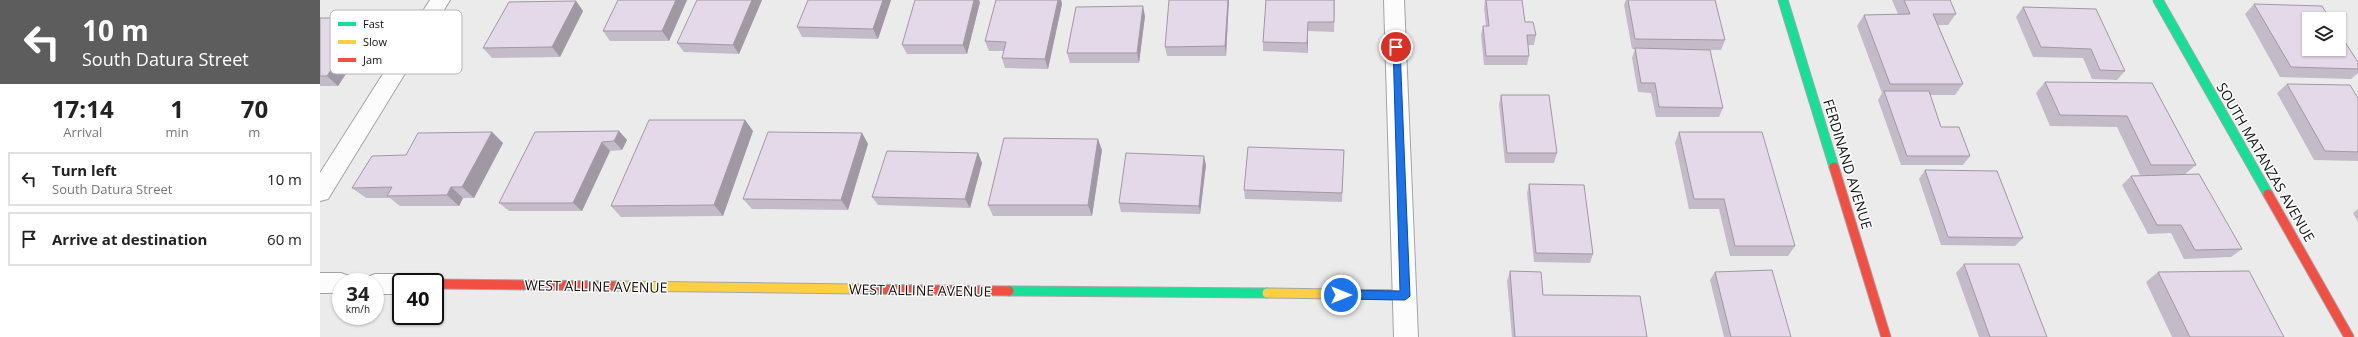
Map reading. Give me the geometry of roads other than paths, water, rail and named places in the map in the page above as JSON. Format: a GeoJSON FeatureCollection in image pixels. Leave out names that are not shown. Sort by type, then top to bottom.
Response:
{"type":"FeatureCollection","features":[{"type":"Feature","properties":{"kind":"street"},"geometry":{"type":"LineString","coordinates":[[434,10],[440,0]]}},
{"type":"Feature","properties":{"kind":"street"},"geometry":{"type":"LineString","coordinates":[[1394,0],[1406,337]]}},
{"type":"Feature","properties":{"kind":"street","name":"FERDINAND AVENUE"},"geometry":{"type":"LineString","coordinates":[[1783,0],[1886,337]]}},
{"type":"Feature","properties":{"kind":"street","name":"SOUTH MATANZAS AVENUE"},"geometry":{"type":"LineString","coordinates":[[2158,0],[2349,337]]}},
{"type":"Feature","properties":{"kind":"street"},"geometry":{"type":"LineString","coordinates":[[320,192],[394,74]]}},
{"type":"Feature","properties":{"kind":"street"},"geometry":{"type":"LineString","coordinates":[[320,283],[332,283]]}},
{"type":"Feature","properties":{"kind":"street","name":"WEST ALLINE AVENUE"},"geometry":{"type":"LineString","coordinates":[[444,284],[1405,296]]}}]}
